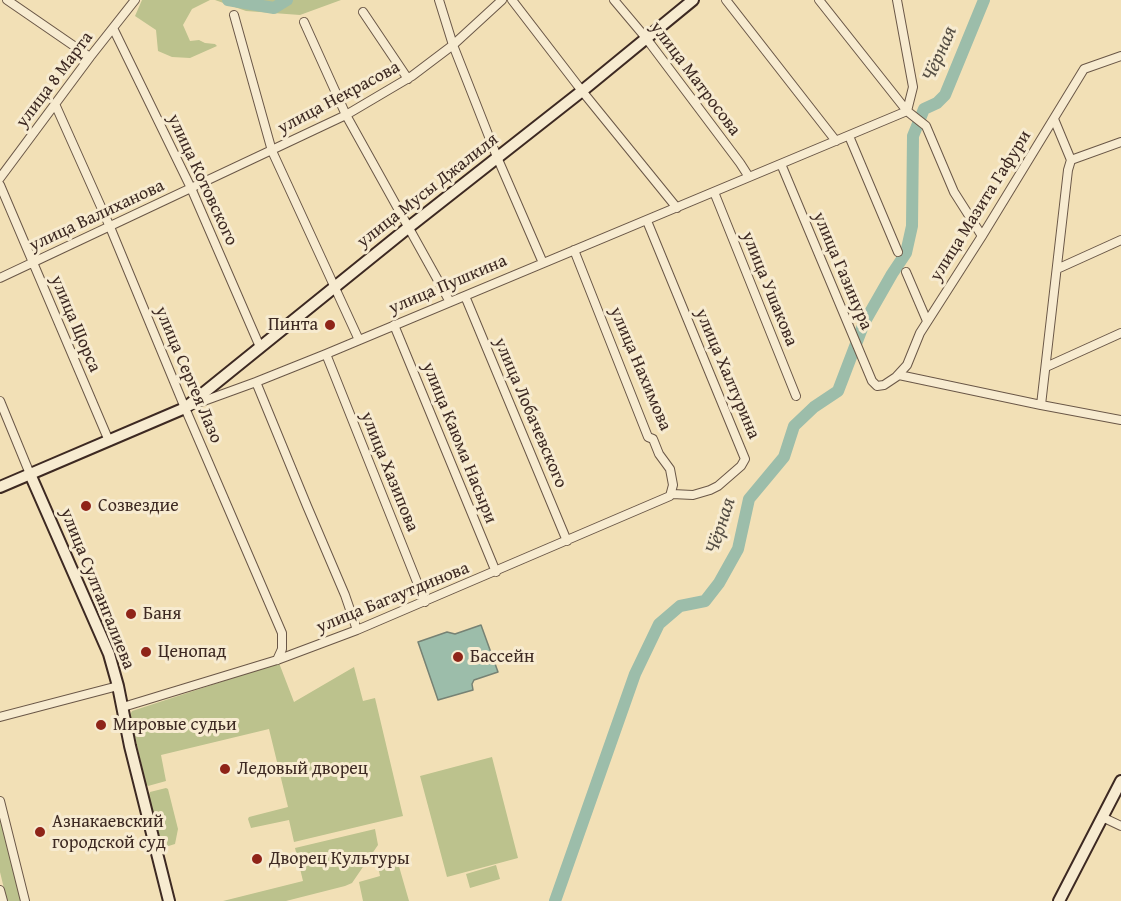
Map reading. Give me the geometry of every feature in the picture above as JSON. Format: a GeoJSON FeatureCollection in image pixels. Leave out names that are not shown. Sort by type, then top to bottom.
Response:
{"type":"FeatureCollection","features":[{"type":"Feature","properties":{"kind":"main road","name":"улица Мусы Джалиля"},"geometry":{"type":"LineString","coordinates":[[185,408],[693,0]]}},
{"type":"Feature","properties":{"kind":"main road","name":"улица Пушкина"},"geometry":{"type":"LineString","coordinates":[[0,487],[185,408]]}},
{"type":"Feature","properties":{"kind":"main road","name":"улица Султангалиева"},"geometry":{"type":"LineString","coordinates":[[30,474],[109,654],[169,901]]}},
{"type":"Feature","properties":{"kind":"main road"},"geometry":{"type":"LineString","coordinates":[[1059,901],[1121,781]]}},
{"type":"Feature","properties":{"kind":"street"},"geometry":{"type":"LineString","coordinates":[[7,0],[90,57]]}},
{"type":"Feature","properties":{"kind":"street","name":"улица 8 Марта"},"geometry":{"type":"LineString","coordinates":[[0,178],[135,0]]}},
{"type":"Feature","properties":{"kind":"street"},"geometry":{"type":"LineString","coordinates":[[439,0],[453,45],[497,157],[543,263]]}},
{"type":"Feature","properties":{"kind":"street","name":"улица Некрасова"},"geometry":{"type":"LineString","coordinates":[[272,151],[346,115],[408,79],[453,45],[502,0]]}},
{"type":"Feature","properties":{"kind":"street"},"geometry":{"type":"LineString","coordinates":[[512,0],[677,208]]}},
{"type":"Feature","properties":{"kind":"street","name":"улица Матросова"},"geometry":{"type":"LineString","coordinates":[[614,0],[646,38],[749,177]]}},
{"type":"Feature","properties":{"kind":"street"},"geometry":{"type":"LineString","coordinates":[[726,0],[836,141]]}},
{"type":"Feature","properties":{"kind":"street"},"geometry":{"type":"LineString","coordinates":[[819,0],[907,111],[926,126],[954,192],[982,236]]}},
{"type":"Feature","properties":{"kind":"street"},"geometry":{"type":"LineString","coordinates":[[897,0],[913,87],[907,111]]}},
{"type":"Feature","properties":{"kind":"street"},"geometry":{"type":"LineString","coordinates":[[363,12],[408,79]]}},
{"type":"Feature","properties":{"kind":"street"},"geometry":{"type":"LineString","coordinates":[[234,15],[272,151],[359,340]]}},
{"type":"Feature","properties":{"kind":"street"},"geometry":{"type":"LineString","coordinates":[[304,22],[346,115],[450,302]]}},
{"type":"Feature","properties":{"kind":"street","name":"улица Котовского"},"geometry":{"type":"LineString","coordinates":[[113,28],[191,188],[260,347]]}},
{"type":"Feature","properties":{"kind":"street","name":"улица Мазита Гафури"},"geometry":{"type":"LineString","coordinates":[[899,375],[909,362],[918,336],[927,321],[1084,69],[1121,56]]}},
{"type":"Feature","properties":{"kind":"street","name":"улица Сергея Лазо"},"geometry":{"type":"LineString","coordinates":[[55,104],[110,227],[282,633],[282,649],[277,660]]}},
{"type":"Feature","properties":{"kind":"street","name":"улица Пушкина"},"geometry":{"type":"LineString","coordinates":[[185,408],[326,354],[907,111]]}},
{"type":"Feature","properties":{"kind":"street"},"geometry":{"type":"LineString","coordinates":[[1041,405],[1071,160],[1054,119]]}},
{"type":"Feature","properties":{"kind":"street"},"geometry":{"type":"LineString","coordinates":[[849,136],[898,252]]}},
{"type":"Feature","properties":{"kind":"street"},"geometry":{"type":"LineString","coordinates":[[1071,160],[1121,142]]}},
{"type":"Feature","properties":{"kind":"street","name":"улица Валиханова"},"geometry":{"type":"LineString","coordinates":[[0,278],[272,151]]}},
{"type":"Feature","properties":{"kind":"street","name":"улица Газинура"},"geometry":{"type":"LineString","coordinates":[[782,164],[873,383],[880,386],[899,375]]}},
{"type":"Feature","properties":{"kind":"street","name":"улица Щорса"},"geometry":{"type":"LineString","coordinates":[[0,185],[109,441]]}},
{"type":"Feature","properties":{"kind":"street","name":"улица Ушакова"},"geometry":{"type":"LineString","coordinates":[[714,192],[796,396]]}},
{"type":"Feature","properties":{"kind":"street","name":"улица Халтурина"},"geometry":{"type":"LineString","coordinates":[[646,221],[745,459],[741,466],[714,488],[693,495],[669,496]]}},
{"type":"Feature","properties":{"kind":"street"},"geometry":{"type":"LineString","coordinates":[[1057,269],[1121,240]]}},
{"type":"Feature","properties":{"kind":"street","name":"улица Нахимова"},"geometry":{"type":"LineString","coordinates":[[574,250],[648,436],[653,439],[659,454],[670,469],[673,485],[669,496]]}},
{"type":"Feature","properties":{"kind":"street"},"geometry":{"type":"LineString","coordinates":[[906,272],[927,321]]}},
{"type":"Feature","properties":{"kind":"street","name":"улица Лобачевского"},"geometry":{"type":"LineString","coordinates":[[465,296],[567,542]]}},
{"type":"Feature","properties":{"kind":"street","name":"улица Каюма Насыри"},"geometry":{"type":"LineString","coordinates":[[394,325],[496,572]]}},
{"type":"Feature","properties":{"kind":"street"},"geometry":{"type":"LineString","coordinates":[[1046,367],[1121,333]]}},
{"type":"Feature","properties":{"kind":"street","name":"улица Хазипова"},"geometry":{"type":"LineString","coordinates":[[326,354],[425,602]]}},
{"type":"Feature","properties":{"kind":"street"},"geometry":{"type":"LineString","coordinates":[[899,375],[1120,420]]}},
{"type":"Feature","properties":{"kind":"street"},"geometry":{"type":"LineString","coordinates":[[256,382],[345,595],[357,630]]}},
{"type":"Feature","properties":{"kind":"street","name":"улица Султангалиева"},"geometry":{"type":"LineString","coordinates":[[0,401],[30,474]]}},
{"type":"Feature","properties":{"kind":"street","name":"улица Багаутдинова"},"geometry":{"type":"LineString","coordinates":[[123,707],[277,660],[357,630],[567,542],[669,496]]}},
{"type":"Feature","properties":{"kind":"street"},"geometry":{"type":"LineString","coordinates":[[0,717],[118,686]]}},
{"type":"Feature","properties":{"kind":"street"},"geometry":{"type":"LineString","coordinates":[[0,801],[25,901]]}},
{"type":"Feature","properties":{"kind":"street"},"geometry":{"type":"LineString","coordinates":[[1102,817],[1121,826]]}},
{"type":"Feature","properties":{"kind":"street"},"geometry":{"type":"LineString","coordinates":[[0,890],[3,901]]}},
{"type":"Feature","properties":{"kind":"green space"},"geometry":{"type":"Polygon","coordinates":[[[142,0],[210,0],[192,9],[183,25],[190,41],[199,40],[217,46],[190,58],[172,57],[158,51],[156,30],[135,16],[142,0]]]}},
{"type":"Feature","properties":{"kind":"green space"},"geometry":{"type":"Polygon","coordinates":[[[215,0],[341,0],[300,15],[246,11],[215,0]]]}},
{"type":"Feature","properties":{"kind":"green space"},"geometry":{"type":"Polygon","coordinates":[[[279,663],[294,702],[354,667],[363,701],[375,698],[403,816],[294,842],[289,820],[251,828],[249,817],[288,807],[269,729],[161,755],[166,781],[148,786],[146,784],[130,715],[132,711],[279,663]]]}},
{"type":"Feature","properties":{"kind":"green space"},"geometry":{"type":"Polygon","coordinates":[[[492,757],[518,858],[447,877],[420,776],[492,757]]]}},
{"type":"Feature","properties":{"kind":"green space"},"geometry":{"type":"Polygon","coordinates":[[[166,788],[178,829],[175,844],[162,848],[149,795],[150,792],[166,788]]]}},
{"type":"Feature","properties":{"kind":"green space"},"geometry":{"type":"Polygon","coordinates":[[[0,816],[21,901],[7,901],[0,872],[0,816]]]}},
{"type":"Feature","properties":{"kind":"green space"},"geometry":{"type":"Polygon","coordinates":[[[375,829],[378,845],[352,883],[286,901],[223,901],[303,881],[295,848],[375,829]]]}},
{"type":"Feature","properties":{"kind":"green space"},"geometry":{"type":"Polygon","coordinates":[[[396,856],[409,901],[363,901],[359,882],[380,876],[377,861],[396,856]]]}},
{"type":"Feature","properties":{"kind":"green space"},"geometry":{"type":"Polygon","coordinates":[[[496,865],[500,879],[470,888],[466,874],[496,865]]]}},
{"type":"Feature","properties":{"kind":"shaded area","name":"Бассейн"},"geometry":{"type":"Polygon","coordinates":[[[481,625],[498,672],[474,680],[473,690],[438,700],[418,642],[447,632],[455,634],[481,625]]]}},
{"type":"Feature","properties":{"kind":"waterway"},"geometry":{"type":"LineString","coordinates":[[228,0],[274,8],[287,0]]}},
{"type":"Feature","properties":{"kind":"waterway","name":"Чёрная"},"geometry":{"type":"LineString","coordinates":[[555,901],[635,674],[659,624],[680,606],[705,601],[719,583],[738,549],[749,499],[784,457],[794,426],[814,407],[838,391],[864,323],[906,253],[912,226],[913,136],[924,109],[937,103],[945,95],[984,0]]}},
{"type":"Feature","properties":{"kind":"place","name":"Пинта"},"geometry":{"type":"Point","coordinates":[330,325]}},
{"type":"Feature","properties":{"kind":"place","name":"Созвездие"},"geometry":{"type":"Point","coordinates":[86,506]}},
{"type":"Feature","properties":{"kind":"place","name":"Баня"},"geometry":{"type":"Point","coordinates":[131,614]}},
{"type":"Feature","properties":{"kind":"place","name":"Ценопад"},"geometry":{"type":"Point","coordinates":[146,652]}},
{"type":"Feature","properties":{"kind":"place","name":"Бассейн"},"geometry":{"type":"Point","coordinates":[458,657]}},
{"type":"Feature","properties":{"kind":"place","name":"Мировые судьи"},"geometry":{"type":"Point","coordinates":[101,725]}},
{"type":"Feature","properties":{"kind":"place","name":"Ледовый дворец"},"geometry":{"type":"Point","coordinates":[225,769]}},
{"type":"Feature","properties":{"kind":"place","name":"Азнакаевский городской суд"},"geometry":{"type":"Point","coordinates":[40,832]}},
{"type":"Feature","properties":{"kind":"place","name":"Дворец Культуры"},"geometry":{"type":"Point","coordinates":[257,859]}}]}
